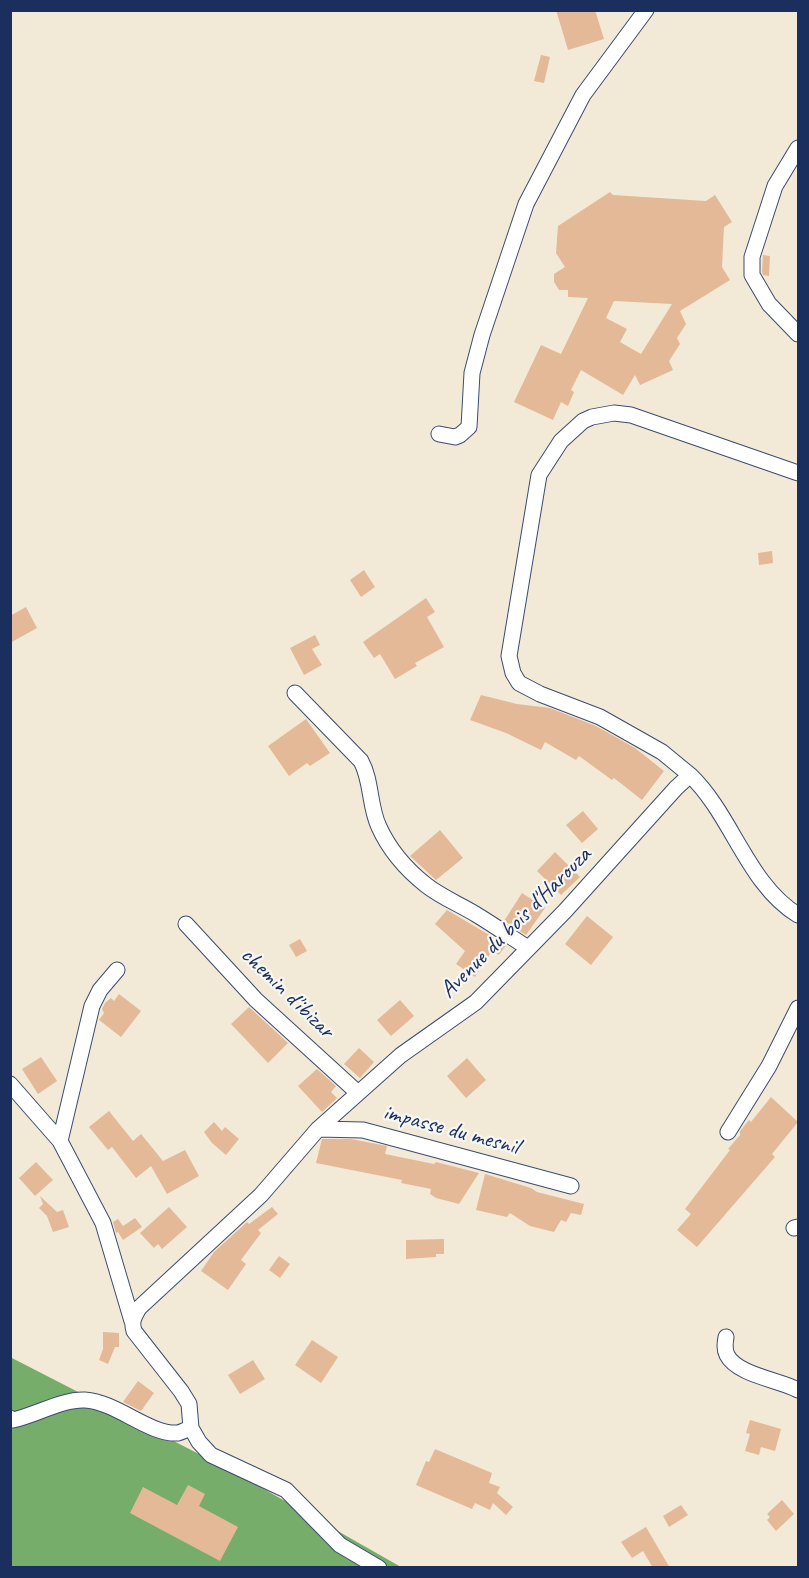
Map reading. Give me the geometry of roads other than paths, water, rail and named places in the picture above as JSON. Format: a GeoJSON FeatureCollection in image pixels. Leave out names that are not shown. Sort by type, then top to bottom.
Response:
{"type":"FeatureCollection","features":[{"type":"Feature","properties":{"kind":"street"},"geometry":{"type":"LineString","coordinates":[[439,434],[455,437],[469,427],[472,373],[482,335],[526,204],[583,95],[646,10]]}},
{"type":"Feature","properties":{"kind":"street"},"geometry":{"type":"LineString","coordinates":[[798,148],[775,186],[752,257],[752,275],[769,304],[798,334]]}},
{"type":"Feature","properties":{"kind":"street"},"geometry":{"type":"LineString","coordinates":[[798,473],[631,415],[614,413],[592,417],[584,421],[561,441],[539,475],[509,656],[513,673],[519,683],[540,694],[600,717],[662,752],[690,775],[706,794],[768,888],[785,907],[798,915]]}},
{"type":"Feature","properties":{"kind":"street"},"geometry":{"type":"LineString","coordinates":[[295,693],[361,761],[367,775],[367,784],[380,829],[404,864],[426,885],[528,948]]}},
{"type":"Feature","properties":{"kind":"street","name":"Avenue du bois d'Harouza"},"geometry":{"type":"LineString","coordinates":[[132,1322],[139,1308],[261,1195],[318,1129],[402,1055],[477,1002],[566,911],[690,775]]}},
{"type":"Feature","properties":{"kind":"street","name":"chemin d'ibizar"},"geometry":{"type":"LineString","coordinates":[[186,924],[256,1000],[358,1093]]}},
{"type":"Feature","properties":{"kind":"street"},"geometry":{"type":"LineString","coordinates":[[60,1142],[92,1006],[100,990],[117,970]]}},
{"type":"Feature","properties":{"kind":"street"},"geometry":{"type":"LineString","coordinates":[[728,1132],[769,1066],[798,1008]]}},
{"type":"Feature","properties":{"kind":"street"},"geometry":{"type":"LineString","coordinates":[[10,1084],[60,1142],[103,1222],[134,1331],[163,1366],[189,1404],[191,1428],[199,1442],[211,1455],[286,1490],[340,1545],[379,1568]]}},
{"type":"Feature","properties":{"kind":"street","name":"impasse du mesnil"},"geometry":{"type":"LineString","coordinates":[[318,1129],[363,1130],[571,1186]]}},
{"type":"Feature","properties":{"kind":"street"},"geometry":{"type":"LineString","coordinates":[[726,1336],[725,1347],[728,1356],[736,1364],[754,1374],[798,1390]]}},
{"type":"Feature","properties":{"kind":"street"},"geometry":{"type":"LineString","coordinates":[[10,1418],[13,1420],[30,1416],[54,1406],[85,1400],[113,1407],[160,1431],[178,1433],[191,1428]]}}]}
